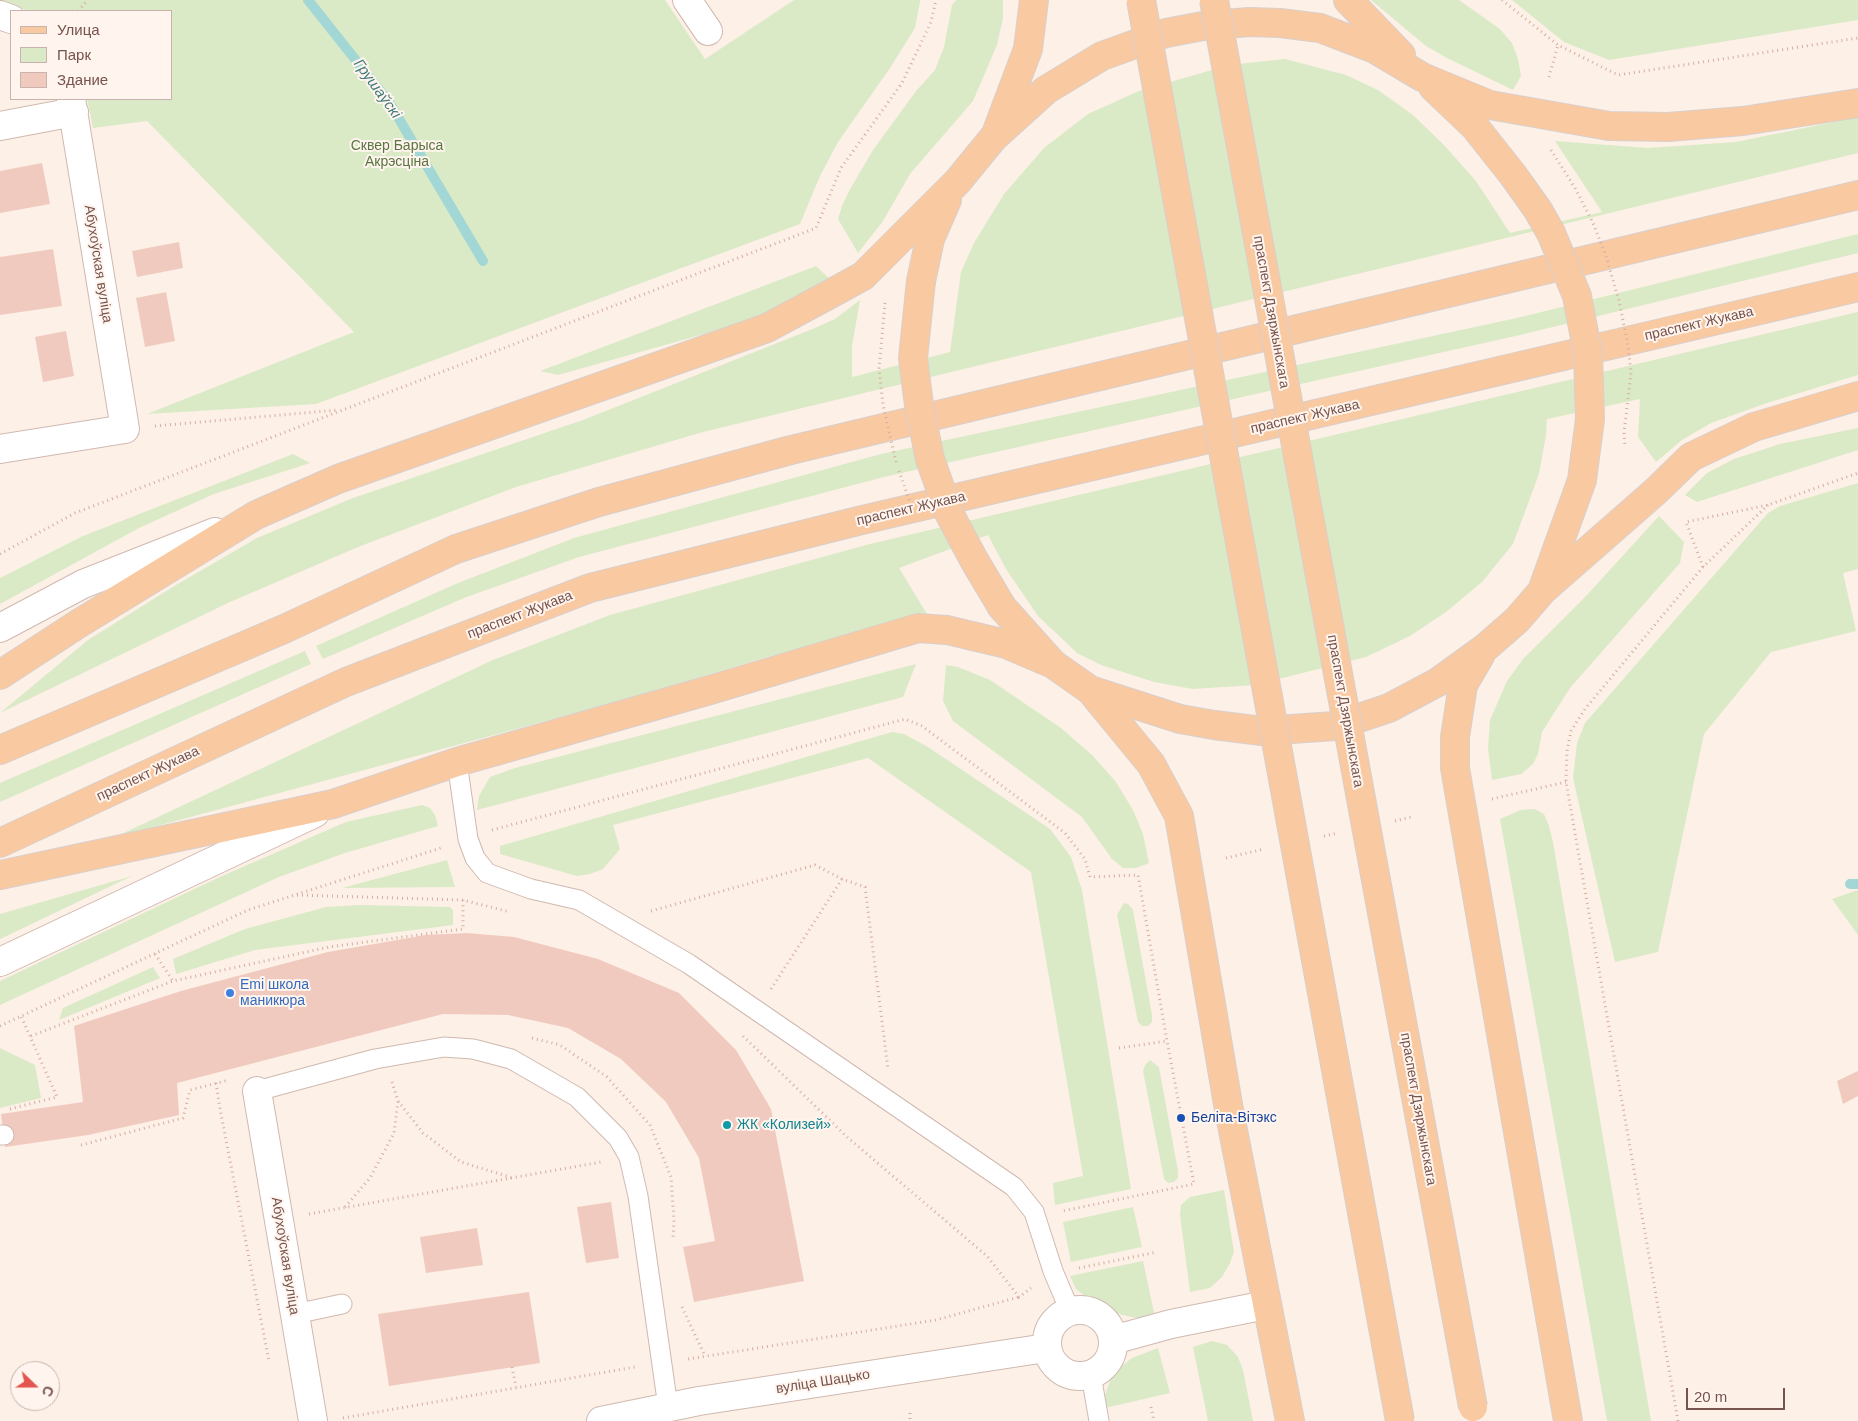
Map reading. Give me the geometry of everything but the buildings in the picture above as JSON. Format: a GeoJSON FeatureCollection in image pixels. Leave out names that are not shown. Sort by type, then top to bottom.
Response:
{"type":"FeatureCollection","features":[{"type":"Feature","properties":{"kind":"main road"},"geometry":{"type":"LineString","coordinates":[[994,137],[1028,49],[1034,0]]}},
{"type":"Feature","properties":{"kind":"main road"},"geometry":{"type":"LineString","coordinates":[[1141,0],[1400,1421]]}},
{"type":"Feature","properties":{"kind":"main road","name":"праспект Дзяржынскага"},"geometry":{"type":"LineString","coordinates":[[1214,0],[1474,1414]]}},
{"type":"Feature","properties":{"kind":"main road"},"geometry":{"type":"LineString","coordinates":[[1348,0],[1422,77],[1474,127],[1513,175],[1538,210],[1551,233],[1577,296],[1588,354],[1590,419],[1582,480],[1543,590]]}},
{"type":"Feature","properties":{"kind":"main road"},"geometry":{"type":"LineString","coordinates":[[0,675],[86,619],[256,515],[338,480],[767,328],[862,276],[958,181],[994,137],[1046,90],[1102,56],[1166,33],[1203,26],[1249,22],[1280,23],[1320,28],[1375,50],[1422,77],[1490,105],[1610,126],[1668,127],[1743,120],[1858,103]]}},
{"type":"Feature","properties":{"kind":"main road"},"geometry":{"type":"LineString","coordinates":[[958,181],[941,212],[930,240],[921,281],[913,358],[919,406],[930,459],[949,512],[1002,608],[1053,664]]}},
{"type":"Feature","properties":{"kind":"main road"},"geometry":{"type":"LineString","coordinates":[[0,750],[284,629],[456,549],[599,502],[790,450],[1858,195]]}},
{"type":"Feature","properties":{"kind":"main road","name":"праспект Жукава"},"geometry":{"type":"LineString","coordinates":[[0,842],[346,682],[590,588],[858,521],[1858,287]]}},
{"type":"Feature","properties":{"kind":"main road"},"geometry":{"type":"LineString","coordinates":[[1090,690],[1180,719],[1262,731],[1335,726],[1390,708],[1438,682],[1485,648],[1517,620],[1543,590],[1656,491],[1691,457],[1754,427],[1858,396]]}},
{"type":"Feature","properties":{"kind":"main road"},"geometry":{"type":"LineString","coordinates":[[0,875],[333,804],[457,762],[918,628],[947,630],[1006,644],[1053,664],[1090,690],[1151,764],[1179,816],[1229,1110],[1290,1421]]}},
{"type":"Feature","properties":{"kind":"main road"},"geometry":{"type":"LineString","coordinates":[[1485,648],[1463,685],[1454,737],[1455,768],[1568,1421]]}},
{"type":"Feature","properties":{"kind":"street"},"geometry":{"type":"LineString","coordinates":[[687,0],[708,31]]}},
{"type":"Feature","properties":{"kind":"street"},"geometry":{"type":"LineString","coordinates":[[0,126],[72,106]]}},
{"type":"Feature","properties":{"kind":"street","name":"Абухоўская вуліца"},"geometry":{"type":"LineString","coordinates":[[72,106],[124,429]]}},
{"type":"Feature","properties":{"kind":"street"},"geometry":{"type":"LineString","coordinates":[[0,449],[124,429]]}},
{"type":"Feature","properties":{"kind":"street"},"geometry":{"type":"LineString","coordinates":[[0,628],[83,584],[256,515]]}},
{"type":"Feature","properties":{"kind":"street"},"geometry":{"type":"LineString","coordinates":[[0,962],[333,804]]}},
{"type":"Feature","properties":{"kind":"street","name":"Абухоўская вуліца"},"geometry":{"type":"LineString","coordinates":[[246,1084],[279,1219],[295,1314],[325,1420]]}},
{"type":"Feature","properties":{"kind":"street"},"geometry":{"type":"LineString","coordinates":[[1113,1340],[1171,1324],[1266,1305]]}},
{"type":"Feature","properties":{"kind":"street"},"geometry":{"type":"LineString","coordinates":[[1079,1309],[1098,1315],[1111,1330],[1113,1340],[1112,1351],[1108,1361],[1101,1369],[1091,1375],[1072,1376],[1064,1373],[1056,1368],[1046,1348],[1048,1332],[1053,1323],[1060,1316],[1070,1311],[1079,1309]]}},
{"type":"Feature","properties":{"kind":"street","name":"вуліца Шацько"},"geometry":{"type":"LineString","coordinates":[[601,1421],[668,1407],[700,1411],[1046,1348]]}},
{"type":"Feature","properties":{"kind":"lane"},"geometry":{"type":"LineString","coordinates":[[457,762],[468,839],[475,858],[487,873],[531,890],[579,900],[689,964],[1014,1187],[1034,1212],[1053,1271],[1070,1311]]}},
{"type":"Feature","properties":{"kind":"lane"},"geometry":{"type":"LineString","coordinates":[[246,1084],[444,1047],[473,1050],[510,1059],[577,1097],[618,1138],[629,1157],[638,1196],[668,1407]]}},
{"type":"Feature","properties":{"kind":"lane"},"geometry":{"type":"LineString","coordinates":[[295,1314],[342,1304]]}},
{"type":"Feature","properties":{"kind":"lane"},"geometry":{"type":"LineString","coordinates":[[1091,1375],[1099,1421]]}},
{"type":"Feature","properties":{"kind":"path"},"geometry":{"type":"LineString","coordinates":[[79,10],[88,0]]}},
{"type":"Feature","properties":{"kind":"path"},"geometry":{"type":"LineString","coordinates":[[0,554],[75,513],[816,228],[840,168],[902,83],[930,22],[936,0]]}},
{"type":"Feature","properties":{"kind":"path"},"geometry":{"type":"LineString","coordinates":[[1502,0],[1558,45],[1618,75],[1858,38]]}},
{"type":"Feature","properties":{"kind":"path"},"geometry":{"type":"LineString","coordinates":[[1549,77],[1558,45]]}},
{"type":"Feature","properties":{"kind":"path"},"geometry":{"type":"LineString","coordinates":[[124,429],[342,410]]}},
{"type":"Feature","properties":{"kind":"path"},"geometry":{"type":"LineString","coordinates":[[1624,433],[1625,446]]}},
{"type":"Feature","properties":{"kind":"path"},"geometry":{"type":"LineString","coordinates":[[1702,567],[1686,522],[1768,505],[1858,473]]}},
{"type":"Feature","properties":{"kind":"path"},"geometry":{"type":"LineString","coordinates":[[1678,1421],[1566,782],[1567,750],[1571,731],[1584,709],[1702,567],[1768,505]]}},
{"type":"Feature","properties":{"kind":"path"},"geometry":{"type":"LineString","coordinates":[[0,1026],[248,910],[486,832],[905,719],[922,726],[1065,833],[1085,859],[1090,877],[1138,875],[1166,1042],[1194,1184],[1060,1212]]}},
{"type":"Feature","properties":{"kind":"path"},"geometry":{"type":"LineString","coordinates":[[1488,800],[1566,782]]}},
{"type":"Feature","properties":{"kind":"path"},"geometry":{"type":"LineString","coordinates":[[647,912],[815,865],[842,879],[865,887],[888,1070]]}},
{"type":"Feature","properties":{"kind":"path"},"geometry":{"type":"LineString","coordinates":[[768,993],[842,879]]}},
{"type":"Feature","properties":{"kind":"path"},"geometry":{"type":"LineString","coordinates":[[293,895],[463,900],[511,912]]}},
{"type":"Feature","properties":{"kind":"path"},"geometry":{"type":"LineString","coordinates":[[31,1036],[173,981],[329,946],[463,930],[463,900]]}},
{"type":"Feature","properties":{"kind":"path"},"geometry":{"type":"LineString","coordinates":[[155,954],[173,981]]}},
{"type":"Feature","properties":{"kind":"path"},"geometry":{"type":"LineString","coordinates":[[9,1109],[56,1097],[21,1016]]}},
{"type":"Feature","properties":{"kind":"path"},"geometry":{"type":"LineString","coordinates":[[743,1036],[847,1137],[987,1256],[1019,1297]]}},
{"type":"Feature","properties":{"kind":"path"},"geometry":{"type":"LineString","coordinates":[[1118,1048],[1166,1042]]}},
{"type":"Feature","properties":{"kind":"path"},"geometry":{"type":"LineString","coordinates":[[385,1057],[398,1100],[423,1133],[461,1162],[513,1178]]}},
{"type":"Feature","properties":{"kind":"path"},"geometry":{"type":"LineString","coordinates":[[81,1146],[183,1118],[190,1090],[216,1083],[246,1084]]}},
{"type":"Feature","properties":{"kind":"path"},"geometry":{"type":"LineString","coordinates":[[216,1083],[269,1361]]}},
{"type":"Feature","properties":{"kind":"path"},"geometry":{"type":"LineString","coordinates":[[344,1208],[370,1178],[394,1133],[398,1100]]}},
{"type":"Feature","properties":{"kind":"path"},"geometry":{"type":"LineString","coordinates":[[279,1219],[661,1150]]}},
{"type":"Feature","properties":{"kind":"path"},"geometry":{"type":"LineString","coordinates":[[325,1420],[661,1363],[936,1320],[1019,1297],[1053,1271],[1068,1270],[1157,1252]]}},
{"type":"Feature","properties":{"kind":"path"},"geometry":{"type":"LineString","coordinates":[[512,1367],[516,1387]]}},
{"type":"Feature","properties":{"kind":"path"},"geometry":{"type":"LineString","coordinates":[[1151,1406],[1154,1421]]}},
{"type":"Feature","properties":{"kind":"path"},"geometry":{"type":"LineString","coordinates":[[910,1413],[910,1421]]}},
{"type":"Feature","properties":{"kind":"green space","name":"Сквер Барыса Акрэсціна"},"geometry":{"type":"Polygon","coordinates":[[[665,0],[705,59],[794,0],[920,0],[920,2],[915,28],[890,68],[838,142],[820,176],[800,224],[316,404],[147,414],[354,332],[147,121],[93,128],[87,100],[172,100],[172,10],[26,10],[0,1],[665,0]]]}},
{"type":"Feature","properties":{"kind":"green space"},"geometry":{"type":"Polygon","coordinates":[[[956,0],[1003,0],[1003,18],[997,45],[973,101],[910,174],[883,221],[858,253],[838,219],[842,206],[873,150],[916,91],[935,70],[944,47],[952,5],[956,0]]]}},
{"type":"Feature","properties":{"kind":"green space"},"geometry":{"type":"Polygon","coordinates":[[[1371,0],[1459,0],[1500,29],[1512,43],[1518,59],[1521,76],[1513,90],[1447,58],[1426,46],[1371,0]]]}},
{"type":"Feature","properties":{"kind":"green space"},"geometry":{"type":"Polygon","coordinates":[[[1512,0],[1858,0],[1858,20],[1609,60],[1564,42],[1512,0]]]}},
{"type":"Feature","properties":{"kind":"green space"},"geometry":{"type":"Polygon","coordinates":[[[1285,59],[1346,75],[1378,90],[1413,115],[1444,145],[1476,181],[1510,233],[1602,212],[1555,141],[1648,148],[1736,142],[1858,117],[1858,153],[703,432],[516,487],[358,547],[230,602],[0,713],[88,640],[176,585],[257,538],[353,498],[583,420],[815,328],[835,319],[860,300],[852,346],[852,377],[950,352],[961,272],[974,243],[1004,194],[1044,148],[1088,114],[1139,91],[1229,65],[1285,59]]]}},
{"type":"Feature","properties":{"kind":"green space"},"geometry":{"type":"Polygon","coordinates":[[[1858,234],[1858,253],[1520,335],[884,477],[579,557],[464,598],[323,659],[316,646],[458,583],[574,538],[881,454],[1517,318],[1858,234]]]}},
{"type":"Feature","properties":{"kind":"green space"},"geometry":{"type":"Polygon","coordinates":[[[816,266],[832,281],[747,322],[558,375],[540,371],[816,266]]]}},
{"type":"Feature","properties":{"kind":"green space"},"geometry":{"type":"Polygon","coordinates":[[[1858,312],[1858,375],[1767,403],[1711,423],[1682,440],[1656,462],[1638,437],[1640,399],[1547,419],[1539,474],[1513,544],[1482,582],[1446,612],[1410,636],[1366,657],[1255,685],[1193,689],[1154,682],[1101,665],[1077,653],[1038,616],[1006,569],[988,535],[899,568],[930,619],[767,657],[638,696],[113,838],[493,660],[610,615],[870,544],[1858,312]]]}},
{"type":"Feature","properties":{"kind":"green space"},"geometry":{"type":"Polygon","coordinates":[[[1858,428],[1858,450],[1697,502],[1685,495],[1707,473],[1734,459],[1780,444],[1858,428]]]}},
{"type":"Feature","properties":{"kind":"green space"},"geometry":{"type":"Polygon","coordinates":[[[293,454],[310,463],[214,494],[139,528],[0,604],[0,578],[83,536],[293,454]]]}},
{"type":"Feature","properties":{"kind":"green space"},"geometry":{"type":"Polygon","coordinates":[[[1858,483],[1858,569],[1843,573],[1856,631],[1771,652],[1704,734],[1658,952],[1615,962],[1573,778],[1577,743],[1585,723],[1768,513],[1780,506],[1858,483]]]}},
{"type":"Feature","properties":{"kind":"green space"},"geometry":{"type":"Polygon","coordinates":[[[1659,516],[1684,542],[1680,563],[1570,688],[1542,732],[1538,754],[1533,764],[1521,774],[1492,780],[1488,748],[1490,720],[1507,681],[1523,659],[1586,596],[1659,516]]]}},
{"type":"Feature","properties":{"kind":"green space"},"geometry":{"type":"Polygon","coordinates":[[[305,651],[311,664],[0,802],[0,783],[305,651]]]}},
{"type":"Feature","properties":{"kind":"green space"},"geometry":{"type":"Polygon","coordinates":[[[916,664],[903,697],[477,810],[479,796],[490,777],[515,768],[916,664]]]}},
{"type":"Feature","properties":{"kind":"green space"},"geometry":{"type":"Polygon","coordinates":[[[946,665],[958,667],[990,680],[1061,728],[1093,756],[1116,782],[1133,810],[1143,834],[1149,863],[1136,868],[1123,868],[1112,859],[1082,817],[953,721],[943,701],[946,665]]]}},
{"type":"Feature","properties":{"kind":"green space"},"geometry":{"type":"Polygon","coordinates":[[[892,732],[904,734],[928,747],[1050,829],[1071,857],[1082,890],[1131,1189],[1055,1205],[1053,1183],[1083,1176],[1031,872],[868,758],[613,825],[620,849],[603,869],[590,874],[577,876],[500,854],[500,846],[892,732]]]}},
{"type":"Feature","properties":{"kind":"green space"},"geometry":{"type":"Polygon","coordinates":[[[422,805],[430,808],[435,815],[438,826],[345,853],[279,877],[0,1005],[0,981],[222,876],[346,822],[422,805]]]}},
{"type":"Feature","properties":{"kind":"green space"},"geometry":{"type":"Polygon","coordinates":[[[1535,809],[1544,814],[1553,842],[1651,1421],[1607,1421],[1500,819],[1521,810],[1535,809]]]}},
{"type":"Feature","properties":{"kind":"green space"},"geometry":{"type":"Polygon","coordinates":[[[447,860],[455,887],[342,888],[447,860]]]}},
{"type":"Feature","properties":{"kind":"green space"},"geometry":{"type":"Polygon","coordinates":[[[132,876],[15,932],[0,939],[0,914],[132,876]]]}},
{"type":"Feature","properties":{"kind":"green space"},"geometry":{"type":"Polygon","coordinates":[[[1858,890],[1858,935],[1832,899],[1858,890]]]}},
{"type":"Feature","properties":{"kind":"green space"},"geometry":{"type":"Polygon","coordinates":[[[1124,903],[1128,904],[1133,910],[1152,1015],[1152,1022],[1148,1026],[1142,1026],[1138,1022],[1117,915],[1124,903]]]}},
{"type":"Feature","properties":{"kind":"green space"},"geometry":{"type":"Polygon","coordinates":[[[361,905],[450,907],[453,910],[453,925],[255,950],[176,974],[173,959],[245,929],[326,907],[361,905]]]}},
{"type":"Feature","properties":{"kind":"green space"},"geometry":{"type":"Polygon","coordinates":[[[153,967],[160,978],[59,1020],[63,1008],[153,967]]]}},
{"type":"Feature","properties":{"kind":"green space"},"geometry":{"type":"Polygon","coordinates":[[[0,1048],[35,1065],[41,1098],[0,1108],[0,1048]]]}},
{"type":"Feature","properties":{"kind":"green space"},"geometry":{"type":"Polygon","coordinates":[[[1150,1060],[1159,1067],[1178,1171],[1178,1178],[1174,1182],[1168,1183],[1164,1179],[1143,1071],[1145,1065],[1150,1060]]]}},
{"type":"Feature","properties":{"kind":"green space"},"geometry":{"type":"Polygon","coordinates":[[[1224,1190],[1234,1252],[1222,1277],[1210,1288],[1190,1292],[1180,1215],[1181,1205],[1190,1197],[1224,1190]]]}},
{"type":"Feature","properties":{"kind":"green space"},"geometry":{"type":"Polygon","coordinates":[[[1133,1207],[1142,1247],[1071,1262],[1063,1222],[1133,1207]]]}},
{"type":"Feature","properties":{"kind":"green space"},"geometry":{"type":"Polygon","coordinates":[[[1143,1261],[1156,1322],[1122,1315],[1091,1301],[1076,1289],[1070,1276],[1143,1261]]]}},
{"type":"Feature","properties":{"kind":"green space"},"geometry":{"type":"Polygon","coordinates":[[[1212,1341],[1227,1345],[1238,1357],[1243,1370],[1253,1421],[1208,1421],[1193,1347],[1212,1341]]]}},
{"type":"Feature","properties":{"kind":"green space"},"geometry":{"type":"Polygon","coordinates":[[[1158,1348],[1170,1393],[1105,1408],[1105,1395],[1110,1381],[1119,1368],[1132,1358],[1158,1348]]]}},
{"type":"Feature","properties":{"kind":"waterway","name":"Грушаўскі"},"geometry":{"type":"LineString","coordinates":[[308,0],[389,102],[483,261]]}},
{"type":"Feature","properties":{"kind":"waterway","name":"Грушаўскі"},"geometry":{"type":"LineString","coordinates":[[1850,884],[1858,884]]}},
{"type":"Feature","properties":{"kind":"place","name":"Emi школа маникюра"},"geometry":{"type":"Point","coordinates":[230,993]}},
{"type":"Feature","properties":{"kind":"place","name":"Беліта-Вітэкс"},"geometry":{"type":"Point","coordinates":[1181,1118]}},
{"type":"Feature","properties":{"kind":"place","name":"ЖК «Колизей»"},"geometry":{"type":"Point","coordinates":[727,1125]}}]}
